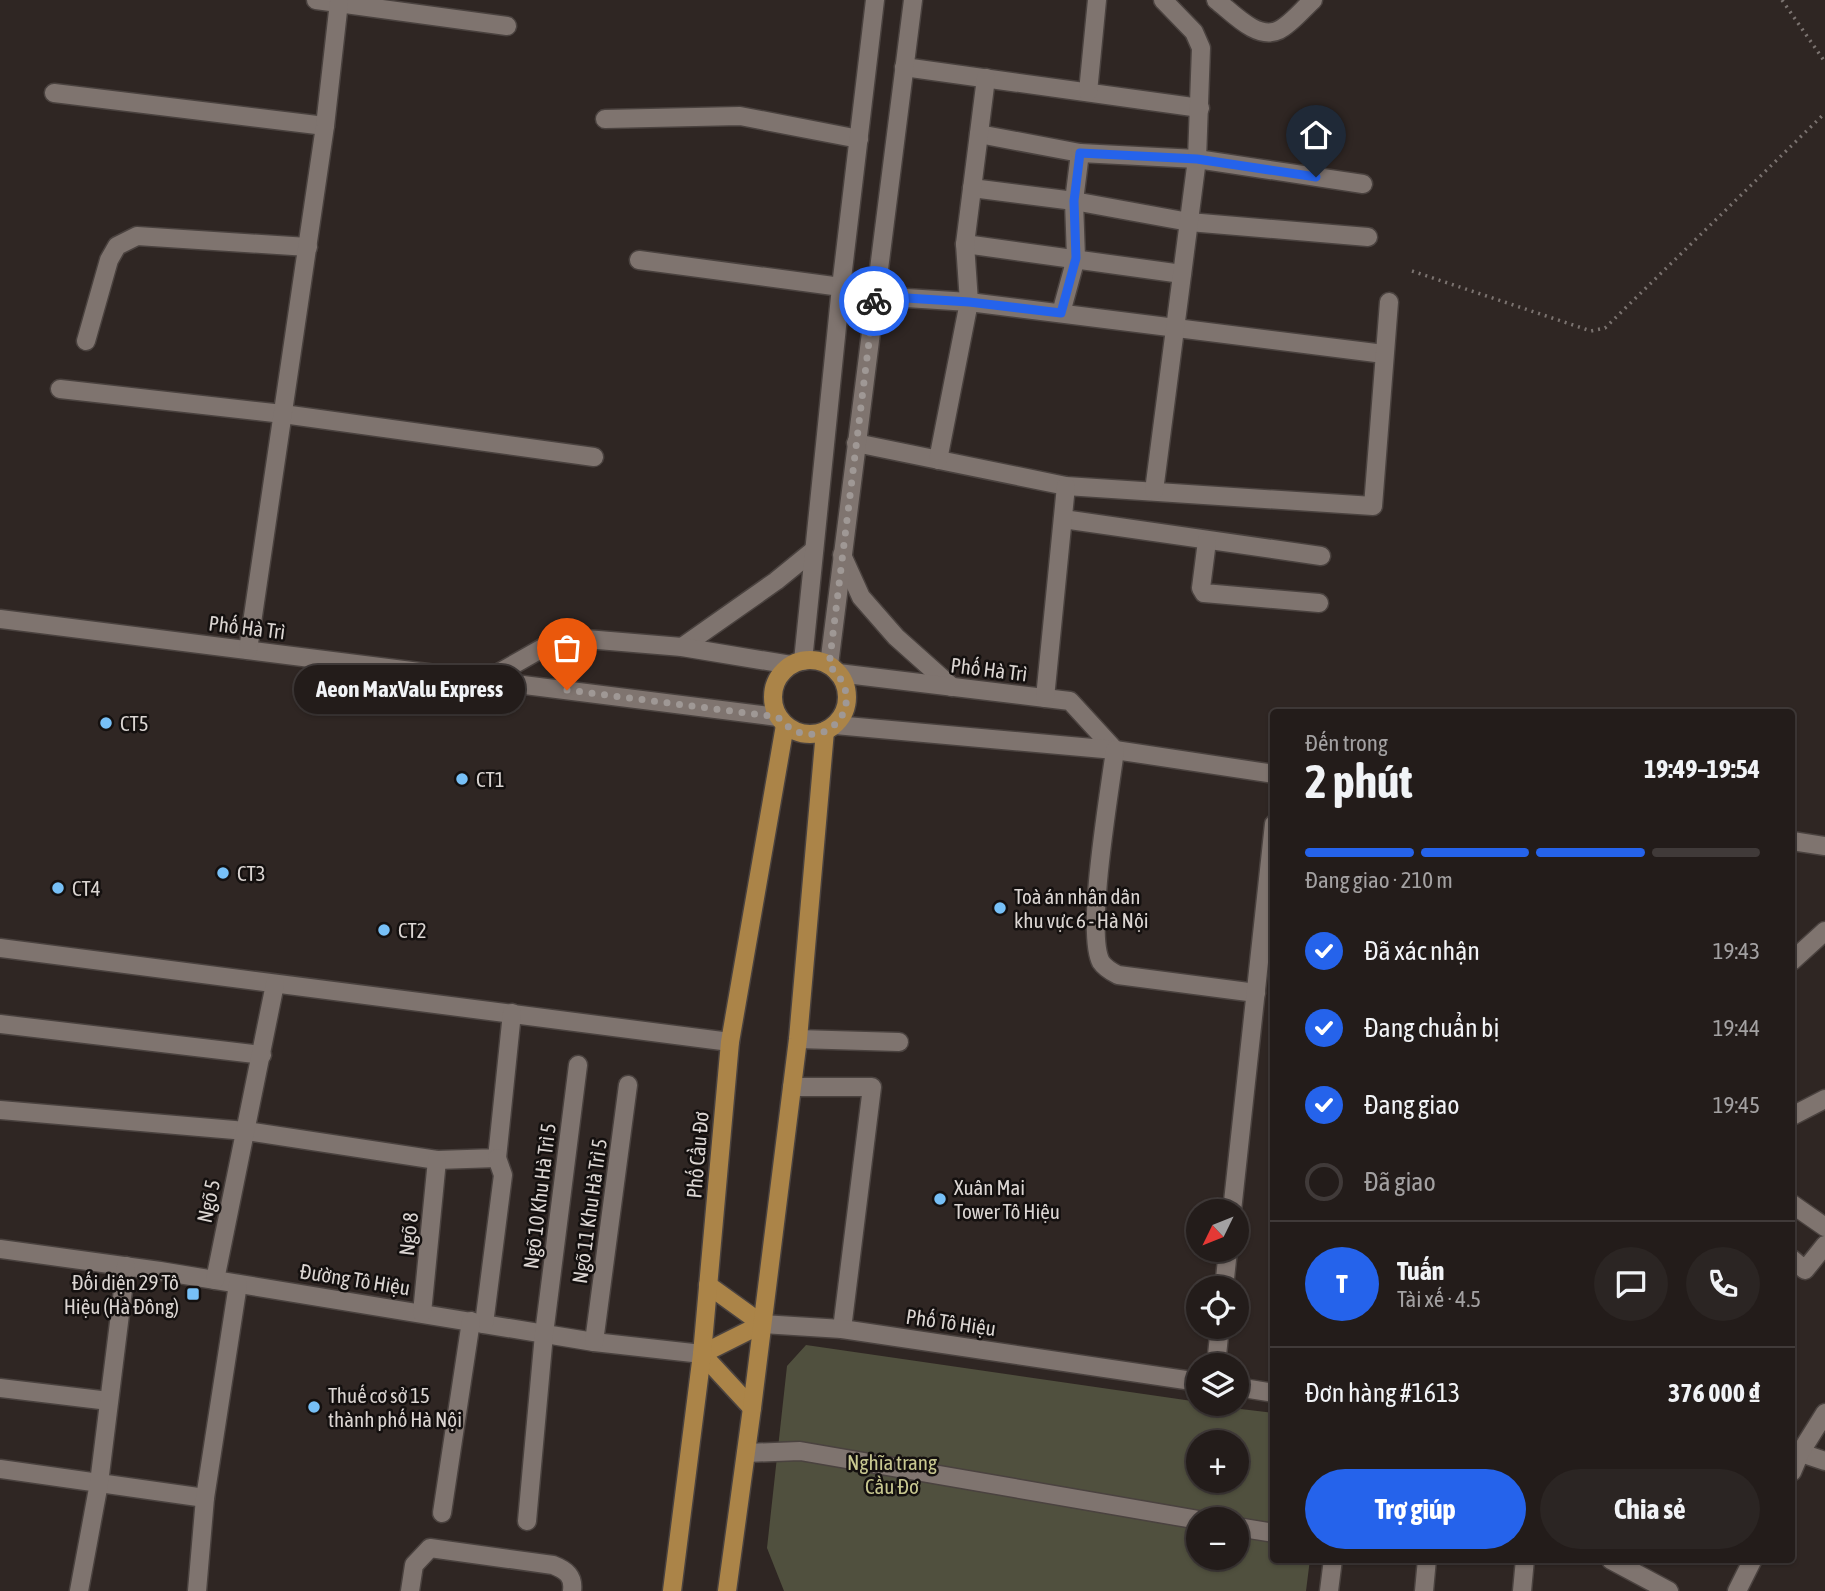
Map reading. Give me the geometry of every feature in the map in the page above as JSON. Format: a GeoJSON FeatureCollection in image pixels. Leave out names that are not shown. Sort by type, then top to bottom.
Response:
{"type":"FeatureCollection","features":[{"type":"Feature","properties":{"kind":"main road"},"geometry":{"type":"LineString","coordinates":[[816,661],[833,669],[844,683],[846,706],[842,716],[830,728],[804,734],[781,721],[772,695],[782,673],[797,663],[816,661]]}},
{"type":"Feature","properties":{"kind":"main road","name":"Phố Cầu Đơ"},"geometry":{"type":"LineString","coordinates":[[672,1591],[702,1354],[730,1042],[781,721]]}},
{"type":"Feature","properties":{"kind":"main road"},"geometry":{"type":"LineString","coordinates":[[727,1591],[798,1039],[830,728]]}},
{"type":"Feature","properties":{"kind":"main road"},"geometry":{"type":"LineString","coordinates":[[708,1285],[762,1324]]}},
{"type":"Feature","properties":{"kind":"main road"},"geometry":{"type":"LineString","coordinates":[[752,1408],[702,1354],[762,1324]]}},
{"type":"Feature","properties":{"kind":"street"},"geometry":{"type":"LineString","coordinates":[[316,0],[507,26]]}},
{"type":"Feature","properties":{"kind":"street"},"geometry":{"type":"LineString","coordinates":[[488,679],[562,638],[682,647],[797,663],[814,550],[841,287],[875,0]]}},
{"type":"Feature","properties":{"kind":"street"},"geometry":{"type":"LineString","coordinates":[[833,669],[842,555],[914,0]]}},
{"type":"Feature","properties":{"kind":"street"},"geometry":{"type":"LineString","coordinates":[[1088,92],[1097,0]]}},
{"type":"Feature","properties":{"kind":"street"},"geometry":{"type":"LineString","coordinates":[[1154,491],[1197,159],[1200,108],[1199,41],[1194,32],[1163,0]]}},
{"type":"Feature","properties":{"kind":"street"},"geometry":{"type":"LineString","coordinates":[[1216,0],[1252,28],[1269,33],[1283,28],[1313,0]]}},
{"type":"Feature","properties":{"kind":"street"},"geometry":{"type":"LineString","coordinates":[[248,650],[325,126],[339,2]]}},
{"type":"Feature","properties":{"kind":"street"},"geometry":{"type":"LineString","coordinates":[[904,67],[1200,108]]}},
{"type":"Feature","properties":{"kind":"street"},"geometry":{"type":"LineString","coordinates":[[938,460],[969,302],[965,244],[986,78]]}},
{"type":"Feature","properties":{"kind":"street"},"geometry":{"type":"LineString","coordinates":[[54,93],[325,126]]}},
{"type":"Feature","properties":{"kind":"street"},"geometry":{"type":"LineString","coordinates":[[605,119],[740,116],[859,139]]}},
{"type":"Feature","properties":{"kind":"street"},"geometry":{"type":"LineString","coordinates":[[979,134],[1080,153],[1197,159],[1363,184]]}},
{"type":"Feature","properties":{"kind":"street"},"geometry":{"type":"LineString","coordinates":[[1061,313],[1076,258],[1074,201],[1080,153]]}},
{"type":"Feature","properties":{"kind":"street"},"geometry":{"type":"LineString","coordinates":[[972,188],[1074,201],[1189,222],[1368,237]]}},
{"type":"Feature","properties":{"kind":"street"},"geometry":{"type":"LineString","coordinates":[[86,341],[109,260],[117,246],[137,236],[307,247]]}},
{"type":"Feature","properties":{"kind":"street"},"geometry":{"type":"LineString","coordinates":[[965,244],[1182,274]]}},
{"type":"Feature","properties":{"kind":"street"},"geometry":{"type":"LineString","coordinates":[[639,260],[841,287],[875,296],[969,302],[1384,354]]}},
{"type":"Feature","properties":{"kind":"street"},"geometry":{"type":"LineString","coordinates":[[856,443],[1066,486],[1373,506],[1388,302]]}},
{"type":"Feature","properties":{"kind":"street"},"geometry":{"type":"LineString","coordinates":[[60,389],[283,414],[594,457]]}},
{"type":"Feature","properties":{"kind":"street"},"geometry":{"type":"LineString","coordinates":[[1045,698],[1066,486]]}},
{"type":"Feature","properties":{"kind":"street"},"geometry":{"type":"LineString","coordinates":[[1063,519],[1321,556]]}},
{"type":"Feature","properties":{"kind":"street"},"geometry":{"type":"LineString","coordinates":[[1207,541],[1201,588],[1204,593],[1319,603]]}},
{"type":"Feature","properties":{"kind":"street"},"geometry":{"type":"LineString","coordinates":[[682,647],[776,582],[814,550]]}},
{"type":"Feature","properties":{"kind":"street"},"geometry":{"type":"LineString","coordinates":[[842,555],[861,597],[896,637],[952,687]]}},
{"type":"Feature","properties":{"kind":"street","name":"Phố Hà Trì"},"geometry":{"type":"LineString","coordinates":[[0,620],[488,679],[781,721]]}},
{"type":"Feature","properties":{"kind":"street","name":"Phố Hà Trì"},"geometry":{"type":"LineString","coordinates":[[833,669],[1070,701],[1115,750]]}},
{"type":"Feature","properties":{"kind":"street"},"geometry":{"type":"LineString","coordinates":[[830,728],[1115,750],[1270,773]]}},
{"type":"Feature","properties":{"kind":"street"},"geometry":{"type":"LineString","coordinates":[[1115,750],[1095,921],[1101,962],[1118,975],[1256,993]]}},
{"type":"Feature","properties":{"kind":"street"},"geometry":{"type":"LineString","coordinates":[[1795,841],[1825,845]]}},
{"type":"Feature","properties":{"kind":"street"},"geometry":{"type":"LineString","coordinates":[[1233,1199],[1270,862]]}},
{"type":"Feature","properties":{"kind":"street"},"geometry":{"type":"LineString","coordinates":[[1795,958],[1825,931]]}},
{"type":"Feature","properties":{"kind":"street"},"geometry":{"type":"LineString","coordinates":[[0,947],[730,1042]]}},
{"type":"Feature","properties":{"kind":"street","name":"Ngõ 5"},"geometry":{"type":"LineString","coordinates":[[215,1280],[275,984]]}},
{"type":"Feature","properties":{"kind":"street"},"geometry":{"type":"LineString","coordinates":[[443,1513],[503,1175],[497,1158],[512,1013]]}},
{"type":"Feature","properties":{"kind":"street"},"geometry":{"type":"LineString","coordinates":[[0,1024],[262,1055]]}},
{"type":"Feature","properties":{"kind":"street"},"geometry":{"type":"LineString","coordinates":[[798,1039],[899,1042]]}},
{"type":"Feature","properties":{"kind":"street","name":"Ngõ 10 Khu Hà Trì 5"},"geometry":{"type":"LineString","coordinates":[[527,1521],[544,1334],[578,1065]]}},
{"type":"Feature","properties":{"kind":"street","name":"Ngõ 11 Khu Hà Trì 5"},"geometry":{"type":"LineString","coordinates":[[594,1342],[628,1086]]}},
{"type":"Feature","properties":{"kind":"street"},"geometry":{"type":"LineString","coordinates":[[792,1087],[873,1087],[842,1329]]}},
{"type":"Feature","properties":{"kind":"street"},"geometry":{"type":"LineString","coordinates":[[1795,1114],[1825,1099]]}},
{"type":"Feature","properties":{"kind":"street"},"geometry":{"type":"LineString","coordinates":[[0,1110],[246,1131],[437,1160],[497,1158]]}},
{"type":"Feature","properties":{"kind":"street","name":"Ngõ 8"},"geometry":{"type":"LineString","coordinates":[[422,1312],[437,1160]]}},
{"type":"Feature","properties":{"kind":"street"},"geometry":{"type":"LineString","coordinates":[[1795,1206],[1825,1227]]}},
{"type":"Feature","properties":{"kind":"street"},"geometry":{"type":"LineString","coordinates":[[1795,1262],[1805,1270],[1825,1245]]}},
{"type":"Feature","properties":{"kind":"street","name":"Đường Tô Hiệu"},"geometry":{"type":"LineString","coordinates":[[0,1249],[422,1312],[594,1342],[702,1354]]}},
{"type":"Feature","properties":{"kind":"street"},"geometry":{"type":"LineString","coordinates":[[79,1591],[99,1483],[126,1266]]}},
{"type":"Feature","properties":{"kind":"street"},"geometry":{"type":"LineString","coordinates":[[197,1591],[205,1498],[238,1284]]}},
{"type":"Feature","properties":{"kind":"street","name":"Phố Tô Hiệu"},"geometry":{"type":"LineString","coordinates":[[762,1324],[842,1329],[1186,1380]]}},
{"type":"Feature","properties":{"kind":"street"},"geometry":{"type":"LineString","coordinates":[[0,1388],[109,1401]]}},
{"type":"Feature","properties":{"kind":"street"},"geometry":{"type":"LineString","coordinates":[[1249,1389],[1270,1392]]}},
{"type":"Feature","properties":{"kind":"street"},"geometry":{"type":"LineString","coordinates":[[1825,1413],[1796,1452],[1825,1461]]}},
{"type":"Feature","properties":{"kind":"street"},"geometry":{"type":"LineString","coordinates":[[746,1453],[800,1451],[1186,1518]]}},
{"type":"Feature","properties":{"kind":"street"},"geometry":{"type":"LineString","coordinates":[[0,1469],[205,1498]]}},
{"type":"Feature","properties":{"kind":"street"},"geometry":{"type":"LineString","coordinates":[[1249,1529],[1270,1532]]}},
{"type":"Feature","properties":{"kind":"street"},"geometry":{"type":"LineString","coordinates":[[410,1591],[414,1565],[430,1548],[554,1564],[566,1570],[573,1582],[572,1591]]}},
{"type":"Feature","properties":{"kind":"street"},"geometry":{"type":"LineString","coordinates":[[1329,1591],[1332,1563]]}},
{"type":"Feature","properties":{"kind":"street"},"geometry":{"type":"LineString","coordinates":[[1424,1591],[1427,1563]]}},
{"type":"Feature","properties":{"kind":"street"},"geometry":{"type":"LineString","coordinates":[[1522,1591],[1525,1563]]}},
{"type":"Feature","properties":{"kind":"street"},"geometry":{"type":"LineString","coordinates":[[1616,1563],[1664,1590]]}},
{"type":"Feature","properties":{"kind":"street"},"geometry":{"type":"LineString","coordinates":[[1738,1591],[1751,1563]]}},
{"type":"Feature","properties":{"kind":"path"},"geometry":{"type":"LineString","coordinates":[[1782,0],[1825,62]]}},
{"type":"Feature","properties":{"kind":"path"},"geometry":{"type":"LineString","coordinates":[[1412,271],[1591,331],[1605,328],[1825,113]]}},
{"type":"Feature","properties":{"kind":"green space","name":"Nghĩa trang Cầu Đơ"},"geometry":{"type":"Polygon","coordinates":[[[806,1345],[1186,1400],[1186,1416],[1249,1416],[1249,1410],[1270,1413],[1270,1563],[1310,1563],[1306,1591],[784,1591],[767,1548],[787,1366],[806,1345]]]}},
{"type":"Feature","properties":{"kind":"way so far"},"geometry":{"type":"LineString","coordinates":[[567,690],[778,717],[794,731],[804,734],[815,734],[835,725],[846,706],[847,694],[838,673],[829,666],[874,301]]}},
{"type":"Feature","properties":{"kind":"place","name":"Aeon MaxValu Express"},"geometry":{"type":"Point","coordinates":[567,690]}},
{"type":"Feature","properties":{"kind":"place","name":"CT5"},"geometry":{"type":"Point","coordinates":[106,723]}},
{"type":"Feature","properties":{"kind":"place","name":"CT1"},"geometry":{"type":"Point","coordinates":[462,779]}},
{"type":"Feature","properties":{"kind":"place","name":"CT3"},"geometry":{"type":"Point","coordinates":[223,873]}},
{"type":"Feature","properties":{"kind":"place","name":"CT4"},"geometry":{"type":"Point","coordinates":[58,888]}},
{"type":"Feature","properties":{"kind":"place","name":"Toà án nhân dân khu vực 6 - Hà Nội"},"geometry":{"type":"Point","coordinates":[1000,908]}},
{"type":"Feature","properties":{"kind":"place","name":"CT2"},"geometry":{"type":"Point","coordinates":[384,930]}},
{"type":"Feature","properties":{"kind":"place","name":"Xuân Mai Tower Tô Hiệu"},"geometry":{"type":"Point","coordinates":[940,1199]}},
{"type":"Feature","properties":{"kind":"place","name":"Đối diện 29 Tô Hiệu (Hà Đông)"},"geometry":{"type":"Point","coordinates":[193,1294]}},
{"type":"Feature","properties":{"kind":"place","name":"Thuế cơ sở 15 thành phố Hà Nội"},"geometry":{"type":"Point","coordinates":[314,1407]}},
{"type":"Feature","properties":{"kind":"route"},"geometry":{"type":"LineString","coordinates":[[874,301],[875,296],[969,302],[1061,313],[1076,258],[1074,201],[1080,153],[1197,159],[1316,177]]}}]}
